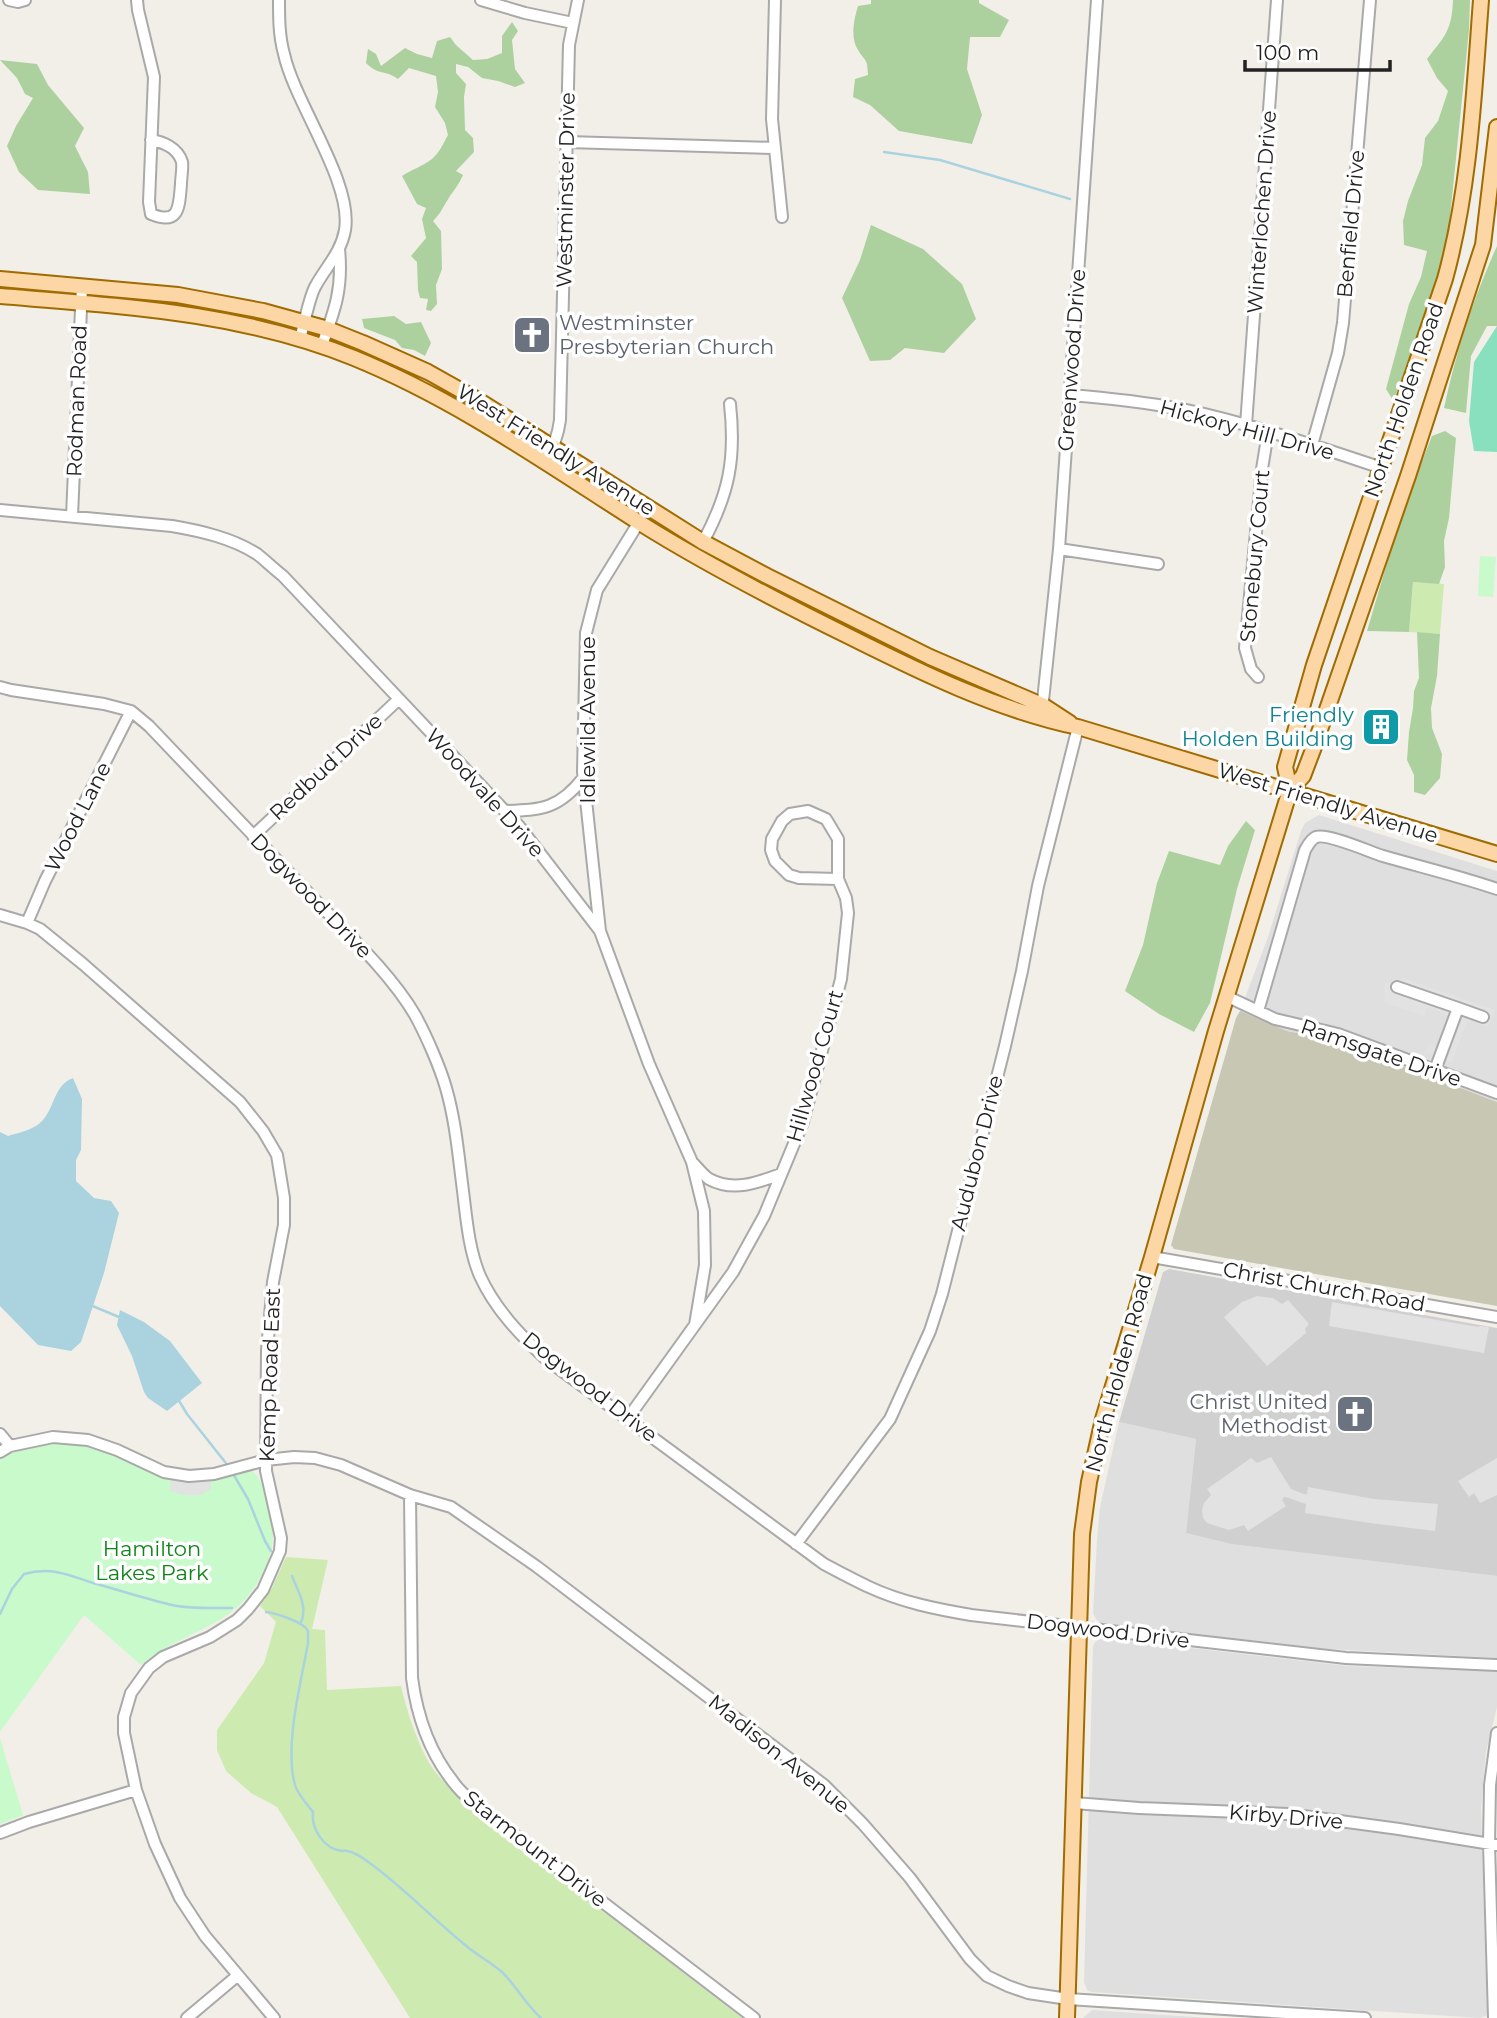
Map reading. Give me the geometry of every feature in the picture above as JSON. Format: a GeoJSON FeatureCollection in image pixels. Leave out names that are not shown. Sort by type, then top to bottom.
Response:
{"type":"FeatureCollection","features":[{"type":"Feature","properties":{"kind":"main road","name":"North Holden Road"},"geometry":{"type":"LineString","coordinates":[[1290,790],[1285,767],[1314,665],[1445,279],[1456,239],[1471,135],[1481,0]]}},
{"type":"Feature","properties":{"kind":"main road","name":"North Holden Road"},"geometry":{"type":"LineString","coordinates":[[1068,2018],[1082,1534],[1102,1419],[1152,1257],[1226,996],[1290,790],[1303,776],[1314,747],[1408,476],[1483,245],[1497,127]]}},
{"type":"Feature","properties":{"kind":"main road","name":"West Friendly Avenue"},"geometry":{"type":"LineString","coordinates":[[0,279],[178,295],[263,310],[328,329],[428,372],[478,400],[704,542],[766,576],[1042,713]]}},
{"type":"Feature","properties":{"kind":"main road","name":"West Friendly Avenue"},"geometry":{"type":"LineString","coordinates":[[0,296],[176,312],[254,326],[323,345],[420,387],[491,427],[695,557],[923,673],[1078,727],[1497,854]]}},
{"type":"Feature","properties":{"kind":"street"},"geometry":{"type":"LineString","coordinates":[[9,0],[25,0]]}},
{"type":"Feature","properties":{"kind":"street"},"geometry":{"type":"LineString","coordinates":[[137,0],[154,76],[151,140],[149,202],[151,214],[160,218],[173,215],[179,208],[182,162],[175,150],[164,142],[151,140]]}},
{"type":"Feature","properties":{"kind":"street"},"geometry":{"type":"LineString","coordinates":[[279,0],[284,54],[297,92],[333,170],[344,201],[345,229],[340,250],[342,272],[339,296],[323,345]]}},
{"type":"Feature","properties":{"kind":"street"},"geometry":{"type":"LineString","coordinates":[[481,0],[573,23]]}},
{"type":"Feature","properties":{"kind":"street","name":"Westminster Drive"},"geometry":{"type":"LineString","coordinates":[[545,461],[554,446],[560,420],[569,45],[578,0]]}},
{"type":"Feature","properties":{"kind":"street"},"geometry":{"type":"LineString","coordinates":[[775,0],[772,119],[782,217]]}},
{"type":"Feature","properties":{"kind":"street","name":"Greenwood Drive"},"geometry":{"type":"LineString","coordinates":[[1042,713],[1059,550],[1097,0]]}},
{"type":"Feature","properties":{"kind":"street","name":"Winterlochen Drive"},"geometry":{"type":"LineString","coordinates":[[1246,425],[1277,0]]}},
{"type":"Feature","properties":{"kind":"street","name":"Benfield Drive"},"geometry":{"type":"LineString","coordinates":[[1312,445],[1338,353],[1343,323],[1370,0]]}},
{"type":"Feature","properties":{"kind":"street"},"geometry":{"type":"LineString","coordinates":[[567,142],[775,148]]}},
{"type":"Feature","properties":{"kind":"street"},"geometry":{"type":"LineString","coordinates":[[300,339],[313,290],[340,250]]}},
{"type":"Feature","properties":{"kind":"street","name":"Rodman Road"},"geometry":{"type":"LineString","coordinates":[[72,516],[82,286]]}},
{"type":"Feature","properties":{"kind":"street","name":"Hickory Hill Drive"},"geometry":{"type":"LineString","coordinates":[[1069,395],[1180,409],[1246,425],[1382,468]]}},
{"type":"Feature","properties":{"kind":"street"},"geometry":{"type":"LineString","coordinates":[[704,542],[723,500],[730,475],[733,430],[730,404]]}},
{"type":"Feature","properties":{"kind":"street","name":"Stonebury Court"},"geometry":{"type":"LineString","coordinates":[[1258,677],[1251,669],[1245,648],[1268,432]]}},
{"type":"Feature","properties":{"kind":"street","name":"Woodvale Drive"},"geometry":{"type":"LineString","coordinates":[[0,510],[172,526],[199,531],[256,554],[284,577],[519,826],[600,931],[649,1064],[692,1162],[704,1210],[705,1265],[695,1325]]}},
{"type":"Feature","properties":{"kind":"street","name":"Idlewild Avenue"},"geometry":{"type":"LineString","coordinates":[[600,931],[584,777],[586,633],[597,590],[639,522]]}},
{"type":"Feature","properties":{"kind":"street"},"geometry":{"type":"LineString","coordinates":[[1059,550],[1158,564]]}},
{"type":"Feature","properties":{"kind":"street","name":"Dogwood Drive"},"geometry":{"type":"LineString","coordinates":[[0,687],[131,711],[149,726],[392,982],[415,1015],[446,1087],[454,1124],[467,1224],[480,1276],[497,1306],[520,1334],[546,1359],[824,1564],[871,1588],[908,1602],[971,1615],[1346,1658],[1497,1665]]}},
{"type":"Feature","properties":{"kind":"street","name":"Redbud Drive"},"geometry":{"type":"LineString","coordinates":[[253,836],[399,699]]}},
{"type":"Feature","properties":{"kind":"street","name":"Wood Lane"},"geometry":{"type":"LineString","coordinates":[[27,923],[44,881],[131,711]]}},
{"type":"Feature","properties":{"kind":"street","name":"Audubon Drive"},"geometry":{"type":"LineString","coordinates":[[796,1544],[890,1419],[930,1331],[942,1294],[1005,1046],[1038,886],[1078,727]]}},
{"type":"Feature","properties":{"kind":"street"},"geometry":{"type":"LineString","coordinates":[[505,811],[536,810],[551,806],[572,793],[584,777]]}},
{"type":"Feature","properties":{"kind":"street","name":"Hillwood Court"},"geometry":{"type":"LineString","coordinates":[[628,1418],[733,1272],[764,1216],[803,1122],[841,979],[848,913],[846,898],[838,879],[838,839],[826,819],[808,811],[790,814],[782,821],[772,839],[771,849],[775,861],[789,875],[799,878],[838,879]]}},
{"type":"Feature","properties":{"kind":"street"},"geometry":{"type":"LineString","coordinates":[[1258,1011],[1306,849],[1316,837],[1346,843],[1497,889]]}},
{"type":"Feature","properties":{"kind":"street","name":"Kemp Road East"},"geometry":{"type":"LineString","coordinates":[[0,915],[40,929],[83,964],[240,1102],[263,1131],[277,1155],[284,1198],[284,1225],[273,1282],[268,1336],[266,1471],[281,1538],[279,1551],[264,1590],[237,1620],[210,1637],[163,1657],[149,1668],[131,1693],[124,1717],[124,1733],[136,1790],[155,1844],[180,1898],[205,1936],[274,2018]]}},
{"type":"Feature","properties":{"kind":"street"},"geometry":{"type":"LineString","coordinates":[[1396,987],[1483,1017]]}},
{"type":"Feature","properties":{"kind":"street","name":"Ramsgate Drive"},"geometry":{"type":"LineString","coordinates":[[1226,996],[1275,1019],[1338,1034],[1497,1093]]}},
{"type":"Feature","properties":{"kind":"street"},"geometry":{"type":"LineString","coordinates":[[1435,1070],[1458,1007]]}},
{"type":"Feature","properties":{"kind":"street"},"geometry":{"type":"LineString","coordinates":[[692,1162],[708,1178],[733,1186],[753,1185],[781,1174]]}},
{"type":"Feature","properties":{"kind":"street","name":"Christ Church Road"},"geometry":{"type":"LineString","coordinates":[[1152,1257],[1497,1317]]}},
{"type":"Feature","properties":{"kind":"street"},"geometry":{"type":"LineString","coordinates":[[0,1434],[5,1449],[53,1437],[88,1440],[164,1472],[188,1476],[214,1474],[266,1460]]}},
{"type":"Feature","properties":{"kind":"street","name":"Madison Avenue"},"geometry":{"type":"LineString","coordinates":[[266,1460],[315,1458],[341,1465],[410,1494],[451,1507],[536,1566],[824,1785],[910,1878],[970,1959],[987,1976],[1028,1993],[1068,1998],[1276,2015],[1365,2018]]}},
{"type":"Feature","properties":{"kind":"street","name":"Starmount Drive"},"geometry":{"type":"LineString","coordinates":[[410,1494],[412,1678],[415,1705],[424,1731],[454,1784],[481,1810],[754,2018]]}},
{"type":"Feature","properties":{"kind":"street"},"geometry":{"type":"LineString","coordinates":[[1494,2018],[1490,1785],[1497,1733]]}},
{"type":"Feature","properties":{"kind":"street"},"geometry":{"type":"LineString","coordinates":[[0,1833],[136,1790]]}},
{"type":"Feature","properties":{"kind":"street","name":"Kirby Drive"},"geometry":{"type":"LineString","coordinates":[[1074,1804],[1288,1814],[1493,1844]]}},
{"type":"Feature","properties":{"kind":"street"},"geometry":{"type":"LineString","coordinates":[[187,2018],[237,1976]]}},
{"type":"Feature","properties":{"kind":"shaded area"},"geometry":{"type":"Polygon","coordinates":[[[1319,815],[1497,871],[1497,1102],[1339,1041],[1287,1031],[1240,1011],[1268,937],[1301,831],[1305,823],[1319,815]]]}},
{"type":"Feature","properties":{"kind":"shaded area"},"geometry":{"type":"Polygon","coordinates":[[[1402,978],[1495,1010],[1488,1027],[1467,1021],[1452,1063],[1426,1052],[1429,1044],[1437,1047],[1447,1014],[1427,1008],[1424,1016],[1383,1002],[1386,981],[1391,983],[1393,979],[1401,981],[1402,978]]]}},
{"type":"Feature","properties":{"kind":"shaded area"},"geometry":{"type":"Polygon","coordinates":[[[1240,1011],[1287,1031],[1339,1041],[1497,1102],[1497,1306],[1174,1249],[1171,1245],[1240,1011]]]}},
{"type":"Feature","properties":{"kind":"shaded area"},"geometry":{"type":"Polygon","coordinates":[[[1169,1269],[1497,1328],[1497,1576],[1231,1544],[1186,1533],[1196,1439],[1119,1422],[1163,1272],[1169,1269]]]}},
{"type":"Feature","properties":{"kind":"shaded area"},"geometry":{"type":"Polygon","coordinates":[[[1257,1296],[1273,1298],[1282,1304],[1288,1300],[1309,1324],[1305,1329],[1306,1333],[1267,1366],[1224,1317],[1242,1302],[1257,1296]]]}},
{"type":"Feature","properties":{"kind":"shaded area"},"geometry":{"type":"Polygon","coordinates":[[[1332,1302],[1489,1327],[1484,1353],[1329,1326],[1332,1302]]]}},
{"type":"Feature","properties":{"kind":"shaded area"},"geometry":{"type":"Polygon","coordinates":[[[1119,1422],[1196,1439],[1186,1533],[1231,1544],[1497,1576],[1497,1658],[1327,1649],[1101,1623],[1093,1613],[1097,1540],[1100,1507],[1119,1422]]]}},
{"type":"Feature","properties":{"kind":"shaded area"},"geometry":{"type":"Polygon","coordinates":[[[1271,1457],[1291,1489],[1304,1494],[1307,1494],[1308,1487],[1374,1499],[1438,1504],[1435,1531],[1305,1513],[1306,1504],[1286,1497],[1282,1500],[1286,1506],[1248,1531],[1244,1525],[1229,1530],[1207,1523],[1202,1510],[1211,1495],[1207,1489],[1251,1458],[1257,1463],[1271,1457]]]}},
{"type":"Feature","properties":{"kind":"shaded area"},"geometry":{"type":"Polygon","coordinates":[[[1497,1458],[1497,1495],[1480,1503],[1474,1493],[1469,1497],[1458,1481],[1497,1458]]]}},
{"type":"Feature","properties":{"kind":"shaded area"},"geometry":{"type":"Polygon","coordinates":[[[171,1479],[201,1482],[211,1480],[211,1489],[200,1495],[185,1495],[170,1491],[171,1479]]]}},
{"type":"Feature","properties":{"kind":"shaded area"},"geometry":{"type":"Polygon","coordinates":[[[1102,1638],[1348,1666],[1497,1671],[1497,1707],[1486,1752],[1481,1808],[1486,2016],[1480,2018],[1087,1990],[1084,1982],[1093,1646],[1102,1638]]]}},
{"type":"Feature","properties":{"kind":"shaded area"},"geometry":{"type":"Polygon","coordinates":[[[1092,2010],[1209,2018],[1083,2018],[1092,2010]]]}},
{"type":"Feature","properties":{"kind":"green space"},"geometry":{"type":"Polygon","coordinates":[[[871,0],[979,0],[979,3],[1009,20],[1000,37],[970,37],[967,69],[982,115],[972,144],[899,131],[870,105],[853,97],[855,79],[868,75],[867,63],[854,40],[855,17],[858,6],[871,4],[871,0]]]}},
{"type":"Feature","properties":{"kind":"green space"},"geometry":{"type":"Polygon","coordinates":[[[1453,0],[1470,0],[1447,247],[1406,373],[1393,400],[1386,389],[1409,304],[1421,277],[1427,251],[1404,245],[1403,221],[1422,165],[1425,138],[1438,121],[1448,91],[1427,59],[1446,32],[1451,19],[1453,0]]]}},
{"type":"Feature","properties":{"kind":"green space"},"geometry":{"type":"Polygon","coordinates":[[[512,22],[518,31],[512,40],[515,69],[525,83],[515,87],[482,78],[468,67],[456,64],[456,73],[466,84],[465,130],[473,138],[474,152],[456,171],[463,175],[433,221],[441,231],[442,269],[436,285],[437,304],[431,311],[426,310],[428,299],[420,298],[417,262],[411,256],[426,238],[422,219],[426,208],[417,204],[402,176],[432,159],[448,135],[445,123],[435,107],[438,92],[436,76],[409,68],[398,79],[366,63],[368,49],[376,54],[381,66],[405,48],[432,58],[437,41],[450,37],[473,60],[487,59],[502,53],[502,36],[512,22]]]}},
{"type":"Feature","properties":{"kind":"green space"},"geometry":{"type":"Polygon","coordinates":[[[0,60],[37,64],[48,85],[84,128],[75,146],[88,172],[90,194],[38,190],[19,172],[7,146],[33,98],[25,94],[17,78],[0,60]]]}},
{"type":"Feature","properties":{"kind":"green space"},"geometry":{"type":"Polygon","coordinates":[[[871,225],[923,249],[962,284],[976,319],[944,353],[905,348],[890,360],[870,361],[842,298],[860,260],[871,225]]]}},
{"type":"Feature","properties":{"kind":"green space"},"geometry":{"type":"Polygon","coordinates":[[[1497,246],[1497,326],[1487,326],[1471,356],[1466,413],[1444,408],[1466,326],[1497,246]]]}},
{"type":"Feature","properties":{"kind":"green space"},"geometry":{"type":"Polygon","coordinates":[[[394,316],[406,324],[421,322],[431,343],[425,356],[402,348],[395,340],[364,328],[362,319],[394,316]]]}},
{"type":"Feature","properties":{"kind":"green space"},"geometry":{"type":"Polygon","coordinates":[[[1497,326],[1497,452],[1474,451],[1469,421],[1474,362],[1497,326]]]}},
{"type":"Feature","properties":{"kind":"green space"},"geometry":{"type":"Polygon","coordinates":[[[1445,431],[1456,438],[1449,518],[1444,541],[1445,567],[1439,584],[1413,582],[1409,632],[1367,631],[1402,512],[1432,436],[1445,431]]]}},
{"type":"Feature","properties":{"kind":"green space"},"geometry":{"type":"Polygon","coordinates":[[[1480,556],[1496,557],[1493,597],[1478,596],[1480,556]]]}},
{"type":"Feature","properties":{"kind":"green space"},"geometry":{"type":"Polygon","coordinates":[[[1413,582],[1444,584],[1440,634],[1409,632],[1413,582]]]}},
{"type":"Feature","properties":{"kind":"green space"},"geometry":{"type":"Polygon","coordinates":[[[1417,632],[1440,634],[1431,708],[1432,728],[1442,754],[1440,778],[1425,795],[1414,792],[1414,775],[1407,760],[1414,691],[1419,678],[1417,632]]]}},
{"type":"Feature","properties":{"kind":"green space"},"geometry":{"type":"Polygon","coordinates":[[[1246,821],[1255,830],[1237,889],[1210,1003],[1194,1032],[1159,1014],[1125,991],[1143,945],[1157,883],[1169,851],[1220,865],[1228,846],[1246,821]]]}},
{"type":"Feature","properties":{"kind":"green space","name":"Hamilton Lakes Park"},"geometry":{"type":"Polygon","coordinates":[[[54,1442],[89,1445],[115,1454],[161,1477],[186,1481],[211,1480],[250,1470],[261,1483],[265,1495],[273,1537],[271,1552],[251,1592],[238,1606],[208,1627],[174,1643],[141,1665],[84,1615],[0,1732],[0,1459],[15,1451],[54,1442]]]}},
{"type":"Feature","properties":{"kind":"green space"},"geometry":{"type":"Polygon","coordinates":[[[286,1557],[328,1560],[312,1629],[325,1630],[327,1690],[401,1686],[424,1753],[434,1770],[465,1804],[520,1850],[742,2018],[410,2018],[277,1807],[251,1793],[226,1771],[217,1750],[217,1730],[264,1663],[276,1622],[260,1606],[272,1588],[286,1557]]]}},
{"type":"Feature","properties":{"kind":"green space"},"geometry":{"type":"Polygon","coordinates":[[[0,1738],[23,1815],[0,1824],[0,1738]]]}},
{"type":"Feature","properties":{"kind":"water"},"geometry":{"type":"Polygon","coordinates":[[[73,1078],[82,1099],[81,1150],[76,1160],[76,1181],[94,1198],[111,1201],[119,1213],[104,1273],[81,1342],[71,1351],[38,1345],[0,1306],[0,1132],[8,1136],[37,1125],[45,1118],[62,1086],[73,1078]]]}},
{"type":"Feature","properties":{"kind":"water"},"geometry":{"type":"Polygon","coordinates":[[[120,1310],[144,1322],[170,1341],[202,1383],[167,1411],[144,1392],[132,1356],[117,1325],[120,1310]]]}},
{"type":"Feature","properties":{"kind":"waterway"},"geometry":{"type":"LineString","coordinates":[[884,152],[940,160],[1070,199]]}},
{"type":"Feature","properties":{"kind":"waterway"},"geometry":{"type":"LineString","coordinates":[[90,1305],[119,1317]]}},
{"type":"Feature","properties":{"kind":"waterway"},"geometry":{"type":"LineString","coordinates":[[178,1399],[229,1467]]}},
{"type":"Feature","properties":{"kind":"waterway"},"geometry":{"type":"LineString","coordinates":[[232,1472],[248,1499],[271,1551]]}},
{"type":"Feature","properties":{"kind":"waterway"},"geometry":{"type":"LineString","coordinates":[[0,1614],[12,1589],[24,1574],[43,1571],[67,1575],[178,1606],[232,1608]]}},
{"type":"Feature","properties":{"kind":"waterway"},"geometry":{"type":"LineString","coordinates":[[292,1576],[303,1606],[300,1624]]}},
{"type":"Feature","properties":{"kind":"waterway"},"geometry":{"type":"LineString","coordinates":[[266,1612],[295,1621],[308,1631],[291,1752],[296,1789],[313,1812],[314,1825],[320,1837],[336,1849],[357,1854],[383,1873],[469,1948],[503,1973],[541,2018]]}},
{"type":"Feature","properties":{"kind":"place","name":"Westminster Presbyterian Church"},"geometry":{"type":"Point","coordinates":[532,335]}},
{"type":"Feature","properties":{"kind":"place","name":"Friendly Holden Building"},"geometry":{"type":"Point","coordinates":[1381,727]}},
{"type":"Feature","properties":{"kind":"place","name":"Christ United Methodist"},"geometry":{"type":"Point","coordinates":[1355,1414]}}]}
